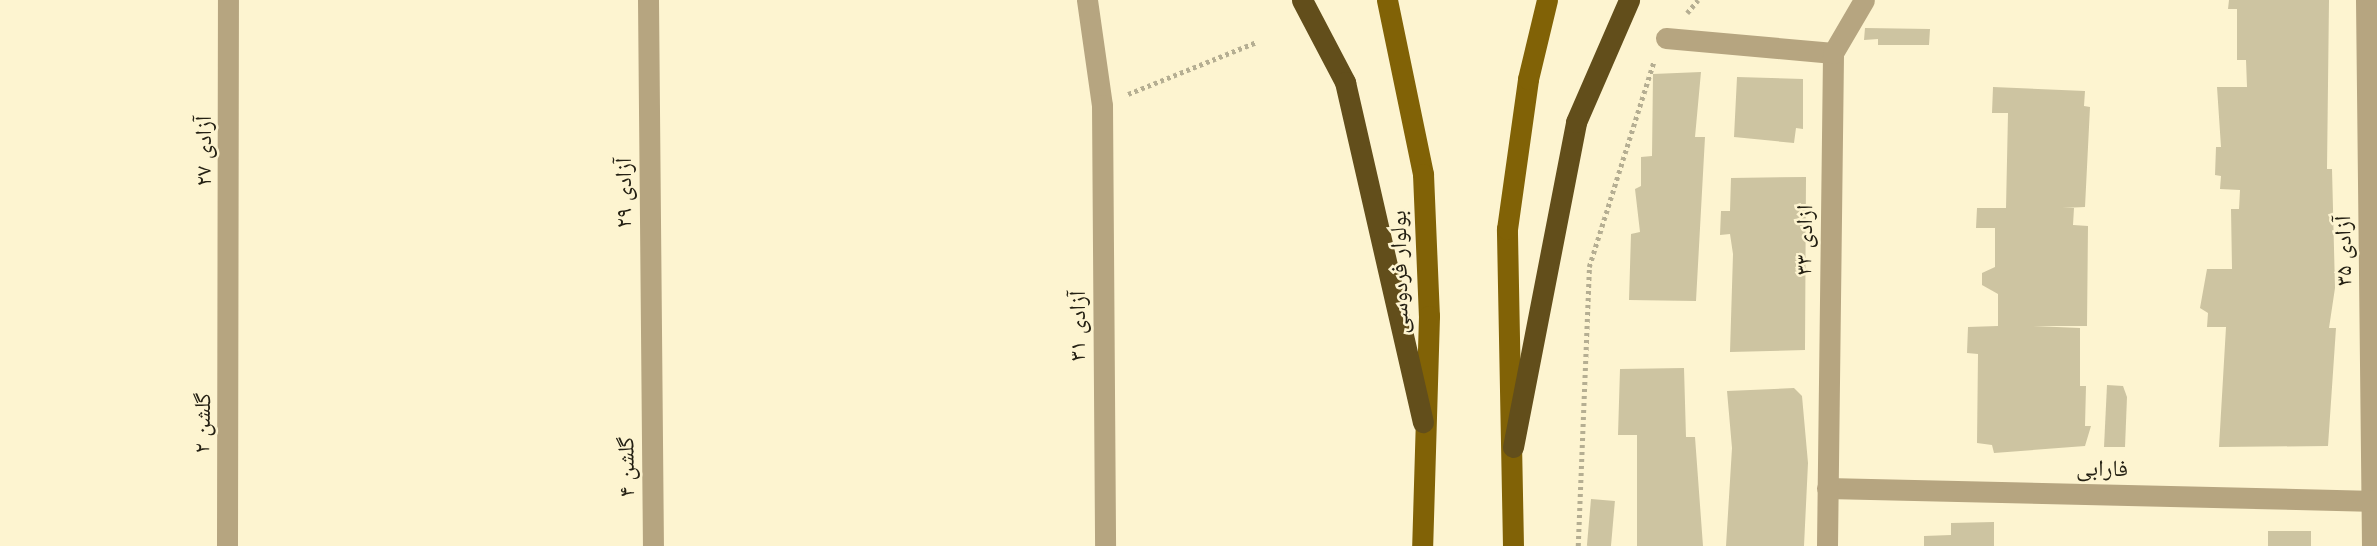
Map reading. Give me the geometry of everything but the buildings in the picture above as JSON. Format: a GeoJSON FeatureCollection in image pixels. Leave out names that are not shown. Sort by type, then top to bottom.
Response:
{"type":"FeatureCollection","features":[{"type":"Feature","properties":{"kind":"highway"},"geometry":{"type":"LineString","coordinates":[[1302,0],[1345,82],[1423,422]]}},
{"type":"Feature","properties":{"kind":"highway"},"geometry":{"type":"LineString","coordinates":[[1513,447],[1576,122],[1629,0]]}},
{"type":"Feature","properties":{"kind":"main road","name":"بولوار فردوسی"},"geometry":{"type":"LineString","coordinates":[[1387,0],[1423,174],[1429,316],[1423,422],[1422,546]]}},
{"type":"Feature","properties":{"kind":"main road"},"geometry":{"type":"LineString","coordinates":[[1513,546],[1507,229],[1528,79],[1546,0]]}},
{"type":"Feature","properties":{"kind":"street","name":"۲۷ آزادی"},"geometry":{"type":"LineString","coordinates":[[228,0],[229,301]]}},
{"type":"Feature","properties":{"kind":"street","name":"آزادی ۲۹"},"geometry":{"type":"LineString","coordinates":[[648,0],[651,386]]}},
{"type":"Feature","properties":{"kind":"street","name":"آزادی ۳۱"},"geometry":{"type":"LineString","coordinates":[[1087,0],[1102,105],[1105,546]]}},
{"type":"Feature","properties":{"kind":"street","name":"ازادی ۳۳"},"geometry":{"type":"LineString","coordinates":[[1827,546],[1833,52],[1864,0]]}},
{"type":"Feature","properties":{"kind":"street","name":"۳۵ آزادی"},"geometry":{"type":"LineString","coordinates":[[2366,0],[2374,501],[2372,546]]}},
{"type":"Feature","properties":{"kind":"street"},"geometry":{"type":"LineString","coordinates":[[1666,38],[1833,52]]}},
{"type":"Feature","properties":{"kind":"street","name":"گلشن ۲"},"geometry":{"type":"LineString","coordinates":[[227,546],[229,301]]}},
{"type":"Feature","properties":{"kind":"street","name":"گلشن ۴"},"geometry":{"type":"LineString","coordinates":[[651,386],[653,546]]}},
{"type":"Feature","properties":{"kind":"street","name":"فارابی"},"geometry":{"type":"LineString","coordinates":[[1826,488],[2374,501]]}},
{"type":"Feature","properties":{"kind":"path"},"geometry":{"type":"LineString","coordinates":[[1578,546],[1589,267],[1643,81],[1666,38],[1698,0]]}},
{"type":"Feature","properties":{"kind":"path"},"geometry":{"type":"LineString","coordinates":[[1102,105],[1257,41]]}}]}
